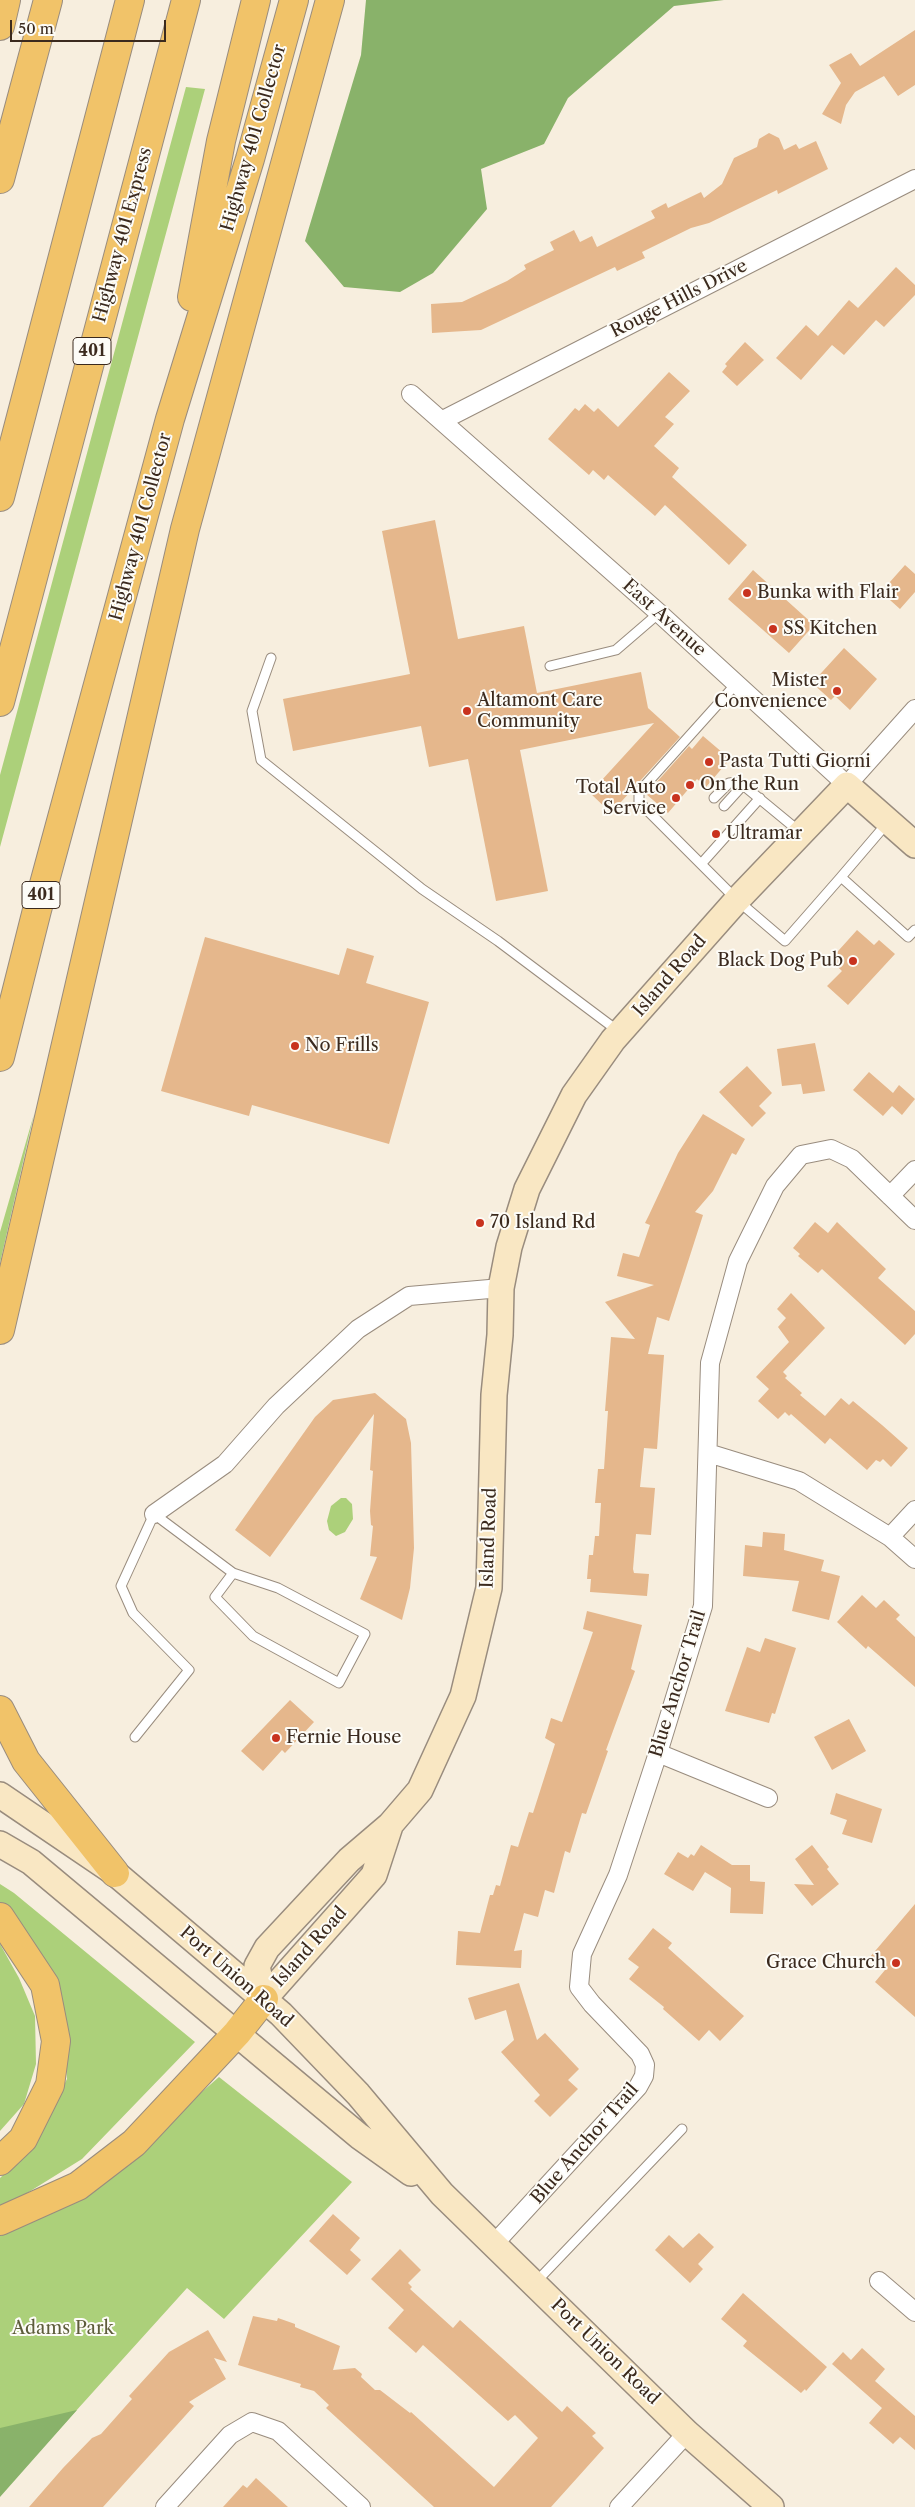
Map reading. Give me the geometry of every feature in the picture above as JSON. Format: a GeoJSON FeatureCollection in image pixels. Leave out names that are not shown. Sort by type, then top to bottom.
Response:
{"type":"FeatureCollection","features":[{"type":"Feature","properties":{"kind":"highway"},"geometry":{"type":"LineString","coordinates":[[0,26],[6,0]]}},
{"type":"Feature","properties":{"kind":"highway"},"geometry":{"type":"LineString","coordinates":[[0,179],[48,0]]}},
{"type":"Feature","properties":{"kind":"highway"},"geometry":{"type":"LineString","coordinates":[[0,498],[130,0]]}},
{"type":"Feature","properties":{"kind":"highway","name":"Highway 401 Express"},"geometry":{"type":"LineString","coordinates":[[0,702],[186,0]]}},
{"type":"Feature","properties":{"kind":"highway"},"geometry":{"type":"LineString","coordinates":[[170,419],[221,141],[256,0]]}},
{"type":"Feature","properties":{"kind":"highway","name":"Highway 401 Collector"},"geometry":{"type":"LineString","coordinates":[[0,1057],[37,910],[170,419],[250,159],[294,0]]}},
{"type":"Feature","properties":{"kind":"highway"},"geometry":{"type":"LineString","coordinates":[[0,1330],[185,529],[330,0]]}},
{"type":"Feature","properties":{"kind":"highway"},"geometry":{"type":"LineString","coordinates":[[0,1710],[26,1761],[115,1873]]}},
{"type":"Feature","properties":{"kind":"highway"},"geometry":{"type":"LineString","coordinates":[[0,1917],[45,1985],[56,2041],[50,2085],[23,2139],[0,2161]]}},
{"type":"Feature","properties":{"kind":"highway"},"geometry":{"type":"LineString","coordinates":[[0,2221],[78,2186],[134,2143],[238,2032],[264,1999]]}},
{"type":"Feature","properties":{"kind":"main road","name":"Island Road"},"geometry":{"type":"LineString","coordinates":[[264,1999],[374,1875],[390,1825],[420,1790],[463,1696],[489,1588],[494,1396],[500,1335],[501,1288],[509,1247],[527,1189],[550,1141],[574,1095],[621,1032],[737,900],[847,785]]}},
{"type":"Feature","properties":{"kind":"main road","name":"East Avenue"},"geometry":{"type":"LineString","coordinates":[[847,785],[915,845]]}},
{"type":"Feature","properties":{"kind":"main road","name":"Port Union Road"},"geometry":{"type":"LineString","coordinates":[[0,1795],[115,1873],[264,1999],[358,2094],[442,2194],[687,2433],[771,2507]]}},
{"type":"Feature","properties":{"kind":"main road","name":"Port Union Road"},"geometry":{"type":"LineString","coordinates":[[0,1844],[31,1862],[238,2032],[360,2136],[442,2194]]}},
{"type":"Feature","properties":{"kind":"street","name":"Rouge Hills Drive"},"geometry":{"type":"LineString","coordinates":[[443,420],[915,179]]}},
{"type":"Feature","properties":{"kind":"street","name":"East Avenue"},"geometry":{"type":"LineString","coordinates":[[411,394],[443,420],[659,613],[847,785]]}},
{"type":"Feature","properties":{"kind":"street","name":"Island Road"},"geometry":{"type":"LineString","coordinates":[[847,785],[915,709]]}},
{"type":"Feature","properties":{"kind":"street","name":"Blue Anchor Trail"},"geometry":{"type":"LineString","coordinates":[[494,2245],[625,2101],[644,2076],[645,2065],[640,2054],[592,2004],[579,1987],[582,1954],[618,1875],[703,1606],[710,1363],[738,1261],[775,1186],[801,1154],[831,1149],[852,1159],[915,1220]]}},
{"type":"Feature","properties":{"kind":"street"},"geometry":{"type":"LineString","coordinates":[[890,1196],[915,1170]]}},
{"type":"Feature","properties":{"kind":"street"},"geometry":{"type":"LineString","coordinates":[[154,1514],[225,1464],[276,1406],[358,1329],[410,1296],[501,1288]]}},
{"type":"Feature","properties":{"kind":"street"},"geometry":{"type":"LineString","coordinates":[[708,1453],[799,1481],[890,1537],[915,1558]]}},
{"type":"Feature","properties":{"kind":"street"},"geometry":{"type":"LineString","coordinates":[[890,1537],[915,1510]]}},
{"type":"Feature","properties":{"kind":"street"},"geometry":{"type":"LineString","coordinates":[[658,1753],[768,1798]]}},
{"type":"Feature","properties":{"kind":"street"},"geometry":{"type":"LineString","coordinates":[[879,2282],[915,2312]]}},
{"type":"Feature","properties":{"kind":"street"},"geometry":{"type":"LineString","coordinates":[[165,2507],[230,2435],[252,2422],[278,2431],[361,2507]]}},
{"type":"Feature","properties":{"kind":"street"},"geometry":{"type":"LineString","coordinates":[[619,2507],[687,2433]]}},
{"type":"Feature","properties":{"kind":"lane"},"geometry":{"type":"LineString","coordinates":[[550,666],[616,650],[659,613]]}},
{"type":"Feature","properties":{"kind":"lane"},"geometry":{"type":"LineString","coordinates":[[271,658],[252,711],[261,760],[422,889],[498,941],[621,1032]]}},
{"type":"Feature","properties":{"kind":"lane"},"geometry":{"type":"LineString","coordinates":[[736,684],[639,792],[639,802],[737,900],[785,941],[889,822]]}},
{"type":"Feature","properties":{"kind":"lane"},"geometry":{"type":"LineString","coordinates":[[714,798],[729,783],[738,782],[800,832]]}},
{"type":"Feature","properties":{"kind":"lane"},"geometry":{"type":"LineString","coordinates":[[724,806],[743,785]]}},
{"type":"Feature","properties":{"kind":"lane"},"geometry":{"type":"LineString","coordinates":[[702,863],[760,798]]}},
{"type":"Feature","properties":{"kind":"lane"},"geometry":{"type":"LineString","coordinates":[[677,839],[684,832]]}},
{"type":"Feature","properties":{"kind":"lane"},"geometry":{"type":"LineString","coordinates":[[686,848],[693,840]]}},
{"type":"Feature","properties":{"kind":"lane"},"geometry":{"type":"LineString","coordinates":[[841,877],[908,937],[915,930]]}},
{"type":"Feature","properties":{"kind":"lane"},"geometry":{"type":"LineString","coordinates":[[135,1737],[189,1670],[133,1613],[121,1586],[154,1514],[233,1573],[278,1588],[365,1634],[339,1683],[253,1636],[215,1597],[233,1573]]}},
{"type":"Feature","properties":{"kind":"lane"},"geometry":{"type":"LineString","coordinates":[[534,2283],[682,2129]]}},
{"type":"Feature","properties":{"kind":"green space"},"geometry":{"type":"Polygon","coordinates":[[[366,0],[724,0],[674,6],[568,98],[544,144],[481,169],[487,209],[433,273],[400,292],[344,287],[305,241],[361,55],[366,0]]]}},
{"type":"Feature","properties":{"kind":"green space"},"geometry":{"type":"Polygon","coordinates":[[[186,87],[205,89],[0,847],[0,775],[186,87]]]}},
{"type":"Feature","properties":{"kind":"green space"},"geometry":{"type":"Polygon","coordinates":[[[34,1114],[0,1263],[0,1232],[34,1114]]]}},
{"type":"Feature","properties":{"kind":"green space"},"geometry":{"type":"Polygon","coordinates":[[[341,1498],[346,1498],[352,1504],[353,1519],[345,1532],[336,1536],[329,1530],[327,1521],[331,1506],[341,1498]]]}},
{"type":"Feature","properties":{"kind":"green space"},"geometry":{"type":"Polygon","coordinates":[[[0,1884],[14,1893],[195,2042],[82,2159],[24,2195],[0,2206],[0,2178],[33,2146],[67,2079],[59,1990],[0,1902],[0,1884]]]}},
{"type":"Feature","properties":{"kind":"green space"},"geometry":{"type":"Polygon","coordinates":[[[0,1944],[19,1978],[35,2016],[36,2064],[24,2104],[0,2131],[0,1944]]]}},
{"type":"Feature","properties":{"kind":"green space","name":"Adams Park"},"geometry":{"type":"Polygon","coordinates":[[[219,2077],[352,2182],[224,2319],[187,2288],[0,2495],[0,2236],[75,2203],[219,2077]]]}},
{"type":"Feature","properties":{"kind":"green space"},"geometry":{"type":"Polygon","coordinates":[[[77,2410],[0,2497],[0,2428],[77,2410]]]}},
{"type":"Feature","properties":{"kind":"building"},"geometry":{"type":"Polygon","coordinates":[[[915,30],[915,85],[898,96],[884,76],[855,92],[846,105],[841,124],[822,114],[841,83],[829,65],[851,53],[860,66],[915,30]]]}},
{"type":"Feature","properties":{"kind":"building"},"geometry":{"type":"Polygon","coordinates":[[[769,133],[779,138],[784,150],[796,144],[799,149],[816,141],[828,169],[778,194],[777,190],[709,223],[691,228],[642,252],[645,258],[617,271],[615,267],[481,330],[432,333],[431,304],[462,302],[507,281],[526,269],[524,265],[554,250],[550,242],[574,230],[580,242],[592,236],[597,247],[655,218],[651,211],[666,203],[668,208],[701,192],[704,198],[722,184],[734,158],[757,147],[759,139],[769,133]]]}},
{"type":"Feature","properties":{"kind":"building"},"geometry":{"type":"Polygon","coordinates":[[[896,267],[915,285],[915,295],[884,327],[876,320],[844,355],[832,345],[801,380],[776,358],[806,325],[818,336],[849,300],[858,308],[896,267]]]}},
{"type":"Feature","properties":{"kind":"building"},"geometry":{"type":"Polygon","coordinates":[[[745,342],[764,360],[737,386],[722,372],[727,366],[725,364],[745,342]]]}},
{"type":"Feature","properties":{"kind":"building"},"geometry":{"type":"Polygon","coordinates":[[[669,372],[690,391],[665,417],[674,424],[654,446],[679,468],[672,477],[747,545],[729,565],[665,505],[655,516],[608,475],[604,480],[593,470],[589,475],[548,439],[575,408],[579,411],[585,404],[594,412],[598,408],[618,427],[669,372]]]}},
{"type":"Feature","properties":{"kind":"building","name":"Altamont Care Community"},"geometry":{"type":"Polygon","coordinates":[[[435,520],[458,639],[524,626],[537,693],[641,672],[648,708],[680,737],[611,813],[590,793],[654,723],[520,750],[548,891],[496,901],[468,759],[429,767],[421,726],[293,751],[283,699],[410,674],[382,531],[435,520]]]}},
{"type":"Feature","properties":{"kind":"building"},"geometry":{"type":"Polygon","coordinates":[[[905,565],[915,574],[915,592],[900,609],[881,592],[905,565]]]}},
{"type":"Feature","properties":{"kind":"building"},"geometry":{"type":"Polygon","coordinates":[[[753,570],[814,625],[789,653],[728,599],[753,570]]]}},
{"type":"Feature","properties":{"kind":"building"},"geometry":{"type":"Polygon","coordinates":[[[844,648],[877,679],[850,710],[835,696],[831,700],[812,683],[844,648]]]}},
{"type":"Feature","properties":{"kind":"building"},"geometry":{"type":"Polygon","coordinates":[[[703,736],[730,759],[706,787],[697,779],[668,813],[646,794],[689,746],[692,749],[703,736]]]}},
{"type":"Feature","properties":{"kind":"building"},"geometry":{"type":"Polygon","coordinates":[[[857,930],[874,945],[879,940],[895,954],[848,1005],[827,986],[842,971],[830,960],[857,930]]]}},
{"type":"Feature","properties":{"kind":"building","name":"No Frills"},"geometry":{"type":"Polygon","coordinates":[[[205,937],[339,975],[347,948],[374,956],[366,983],[429,1002],[389,1144],[252,1105],[249,1116],[161,1091],[205,937]]]}},
{"type":"Feature","properties":{"kind":"building"},"geometry":{"type":"Polygon","coordinates":[[[815,1043],[825,1091],[803,1094],[801,1084],[782,1086],[777,1049],[815,1043]]]}},
{"type":"Feature","properties":{"kind":"building"},"geometry":{"type":"Polygon","coordinates":[[[747,1066],[772,1093],[759,1106],[766,1113],[752,1127],[719,1092],[747,1066]]]}},
{"type":"Feature","properties":{"kind":"building"},"geometry":{"type":"Polygon","coordinates":[[[869,1072],[893,1093],[899,1085],[915,1099],[902,1115],[892,1106],[883,1116],[853,1090],[869,1072]]]}},
{"type":"Feature","properties":{"kind":"building"},"geometry":{"type":"Polygon","coordinates":[[[703,1114],[745,1139],[736,1155],[732,1153],[713,1191],[695,1212],[703,1215],[669,1321],[657,1317],[648,1354],[664,1355],[657,1449],[644,1448],[640,1487],[655,1488],[651,1535],[636,1534],[633,1569],[634,1573],[649,1574],[647,1596],[590,1592],[591,1579],[587,1579],[589,1555],[593,1555],[595,1536],[599,1536],[601,1503],[595,1503],[598,1469],[604,1469],[608,1411],[605,1411],[611,1337],[635,1339],[605,1302],[654,1285],[617,1276],[623,1253],[639,1257],[650,1225],[645,1223],[678,1153],[703,1114]]]}},
{"type":"Feature","properties":{"kind":"building"},"geometry":{"type":"Polygon","coordinates":[[[815,1222],[828,1233],[837,1222],[886,1269],[878,1278],[915,1311],[915,1334],[905,1345],[822,1269],[818,1273],[798,1256],[800,1254],[793,1248],[815,1222]]]}},
{"type":"Feature","properties":{"kind":"building"},"geometry":{"type":"Polygon","coordinates":[[[791,1293],[825,1328],[783,1372],[787,1376],[785,1378],[802,1393],[800,1395],[825,1416],[841,1398],[849,1405],[853,1401],[882,1425],[908,1448],[891,1467],[883,1459],[880,1462],[876,1460],[867,1470],[830,1438],[825,1444],[791,1414],[789,1416],[785,1412],[778,1419],[758,1401],[769,1389],[756,1377],[789,1342],[778,1327],[786,1318],[777,1309],[791,1293]]]}},
{"type":"Feature","properties":{"kind":"building"},"geometry":{"type":"Polygon","coordinates":[[[375,1393],[406,1419],[411,1443],[414,1548],[410,1588],[402,1620],[360,1599],[377,1557],[370,1556],[373,1526],[371,1525],[370,1511],[373,1471],[370,1470],[374,1414],[270,1557],[235,1530],[315,1417],[333,1400],[375,1393]]]}},
{"type":"Feature","properties":{"kind":"building"},"geometry":{"type":"Polygon","coordinates":[[[763,1532],[785,1534],[784,1550],[824,1560],[821,1571],[840,1576],[829,1620],[792,1611],[799,1581],[743,1576],[745,1545],[762,1547],[763,1532]]]}},
{"type":"Feature","properties":{"kind":"building"},"geometry":{"type":"Polygon","coordinates":[[[862,1595],[876,1608],[884,1600],[900,1615],[896,1619],[915,1637],[915,1687],[868,1646],[866,1649],[837,1622],[862,1595]]]}},
{"type":"Feature","properties":{"kind":"building"},"geometry":{"type":"Polygon","coordinates":[[[587,1611],[642,1625],[631,1669],[635,1671],[606,1750],[608,1751],[586,1814],[582,1813],[570,1853],[565,1851],[554,1893],[545,1890],[538,1917],[524,1913],[514,1951],[522,1950],[521,1968],[456,1965],[458,1931],[480,1933],[490,1895],[493,1895],[496,1885],[500,1886],[511,1845],[518,1847],[529,1812],[533,1813],[555,1744],[545,1738],[551,1718],[562,1722],[593,1632],[583,1629],[587,1611]]]}},
{"type":"Feature","properties":{"kind":"building"},"geometry":{"type":"Polygon","coordinates":[[[765,1638],[796,1648],[775,1714],[772,1713],[769,1723],[725,1711],[747,1647],[760,1652],[765,1638]]]}},
{"type":"Feature","properties":{"kind":"building","name":"Fernie House"},"geometry":{"type":"Polygon","coordinates":[[[290,1700],[314,1722],[285,1753],[282,1750],[263,1771],[241,1751],[290,1700]]]}},
{"type":"Feature","properties":{"kind":"building"},"geometry":{"type":"Polygon","coordinates":[[[849,1719],[866,1751],[832,1770],[814,1737],[849,1719]]]}},
{"type":"Feature","properties":{"kind":"building"},"geometry":{"type":"Polygon","coordinates":[[[836,1793],[882,1809],[872,1843],[842,1834],[847,1820],[830,1814],[836,1793]]]}},
{"type":"Feature","properties":{"kind":"building"},"geometry":{"type":"Polygon","coordinates":[[[701,1845],[732,1865],[750,1865],[750,1881],[765,1882],[763,1914],[730,1913],[731,1888],[705,1872],[693,1891],[664,1874],[678,1852],[688,1858],[691,1854],[694,1856],[701,1845]]]}},
{"type":"Feature","properties":{"kind":"building"},"geometry":{"type":"Polygon","coordinates":[[[812,1845],[839,1884],[812,1906],[794,1884],[814,1885],[795,1859],[812,1845]]]}},
{"type":"Feature","properties":{"kind":"building","name":"Grace Church"},"geometry":{"type":"Polygon","coordinates":[[[915,1904],[915,2017],[875,1982],[885,1970],[870,1957],[915,1904]]]}},
{"type":"Feature","properties":{"kind":"building"},"geometry":{"type":"Polygon","coordinates":[[[653,1928],[672,1943],[668,1948],[744,2016],[720,2041],[709,2030],[699,2041],[663,2009],[664,2007],[629,1979],[639,1967],[628,1959],[653,1928]]]}},
{"type":"Feature","properties":{"kind":"building"},"geometry":{"type":"Polygon","coordinates":[[[519,1983],[537,2040],[545,2033],[579,2069],[568,2080],[578,2089],[550,2117],[534,2101],[540,2095],[501,2052],[514,2040],[506,2010],[475,2020],[468,1998],[519,1983]]]}},
{"type":"Feature","properties":{"kind":"building"},"geometry":{"type":"Polygon","coordinates":[[[333,2214],[360,2238],[350,2250],[361,2260],[347,2275],[309,2241],[333,2214]]]}},
{"type":"Feature","properties":{"kind":"building"},"geometry":{"type":"Polygon","coordinates":[[[699,2233],[714,2247],[698,2264],[703,2269],[690,2283],[655,2250],[669,2235],[683,2248],[699,2233]]]}},
{"type":"Feature","properties":{"kind":"building"},"geometry":{"type":"Polygon","coordinates":[[[400,2249],[421,2270],[408,2283],[412,2287],[410,2289],[453,2328],[460,2320],[562,2412],[567,2406],[596,2433],[592,2436],[604,2448],[551,2507],[434,2507],[326,2408],[329,2405],[314,2391],[300,2387],[301,2384],[238,2365],[253,2316],[277,2321],[278,2318],[295,2324],[295,2327],[340,2346],[333,2370],[355,2368],[362,2374],[361,2377],[375,2390],[380,2390],[411,2412],[494,2487],[538,2438],[515,2415],[508,2421],[423,2345],[416,2353],[388,2328],[404,2310],[371,2279],[400,2249]]]}},
{"type":"Feature","properties":{"kind":"building"},"geometry":{"type":"Polygon","coordinates":[[[743,2293],[827,2367],[806,2391],[805,2389],[801,2393],[743,2346],[747,2341],[721,2319],[743,2293]]]}},
{"type":"Feature","properties":{"kind":"building"},"geometry":{"type":"Polygon","coordinates":[[[208,2330],[227,2362],[214,2358],[226,2379],[189,2402],[194,2406],[103,2507],[29,2507],[92,2438],[101,2434],[132,2399],[129,2396],[169,2352],[208,2330]]]}},
{"type":"Feature","properties":{"kind":"building"},"geometry":{"type":"Polygon","coordinates":[[[862,2348],[885,2369],[875,2381],[915,2416],[915,2450],[900,2437],[893,2444],[869,2423],[882,2408],[832,2364],[843,2352],[851,2360],[862,2348]]]}},
{"type":"Feature","properties":{"kind":"building"},"geometry":{"type":"Polygon","coordinates":[[[256,2478],[288,2507],[223,2507],[243,2485],[247,2488],[256,2478]]]}},
{"type":"Feature","properties":{"kind":"place","name":"Bunka with Flair"},"geometry":{"type":"Point","coordinates":[747,593]}},
{"type":"Feature","properties":{"kind":"place","name":"SS Kitchen"},"geometry":{"type":"Point","coordinates":[773,629]}},
{"type":"Feature","properties":{"kind":"place","name":"Mister Convenience"},"geometry":{"type":"Point","coordinates":[837,691]}},
{"type":"Feature","properties":{"kind":"place","name":"Altamont Care Community"},"geometry":{"type":"Point","coordinates":[467,711]}},
{"type":"Feature","properties":{"kind":"place","name":"Pasta Tutti Giorni"},"geometry":{"type":"Point","coordinates":[709,762]}},
{"type":"Feature","properties":{"kind":"place","name":"On the Run"},"geometry":{"type":"Point","coordinates":[690,785]}},
{"type":"Feature","properties":{"kind":"place","name":"Total Auto Service"},"geometry":{"type":"Point","coordinates":[676,798]}},
{"type":"Feature","properties":{"kind":"place","name":"Ultramar"},"geometry":{"type":"Point","coordinates":[716,834]}},
{"type":"Feature","properties":{"kind":"place","name":"Black Dog Pub"},"geometry":{"type":"Point","coordinates":[853,961]}},
{"type":"Feature","properties":{"kind":"place","name":"No Frills"},"geometry":{"type":"Point","coordinates":[295,1046]}},
{"type":"Feature","properties":{"kind":"place","name":"70 Island Rd"},"geometry":{"type":"Point","coordinates":[480,1223]}},
{"type":"Feature","properties":{"kind":"place","name":"Fernie House"},"geometry":{"type":"Point","coordinates":[276,1738]}},
{"type":"Feature","properties":{"kind":"place","name":"Grace Church"},"geometry":{"type":"Point","coordinates":[896,1963]}}]}
